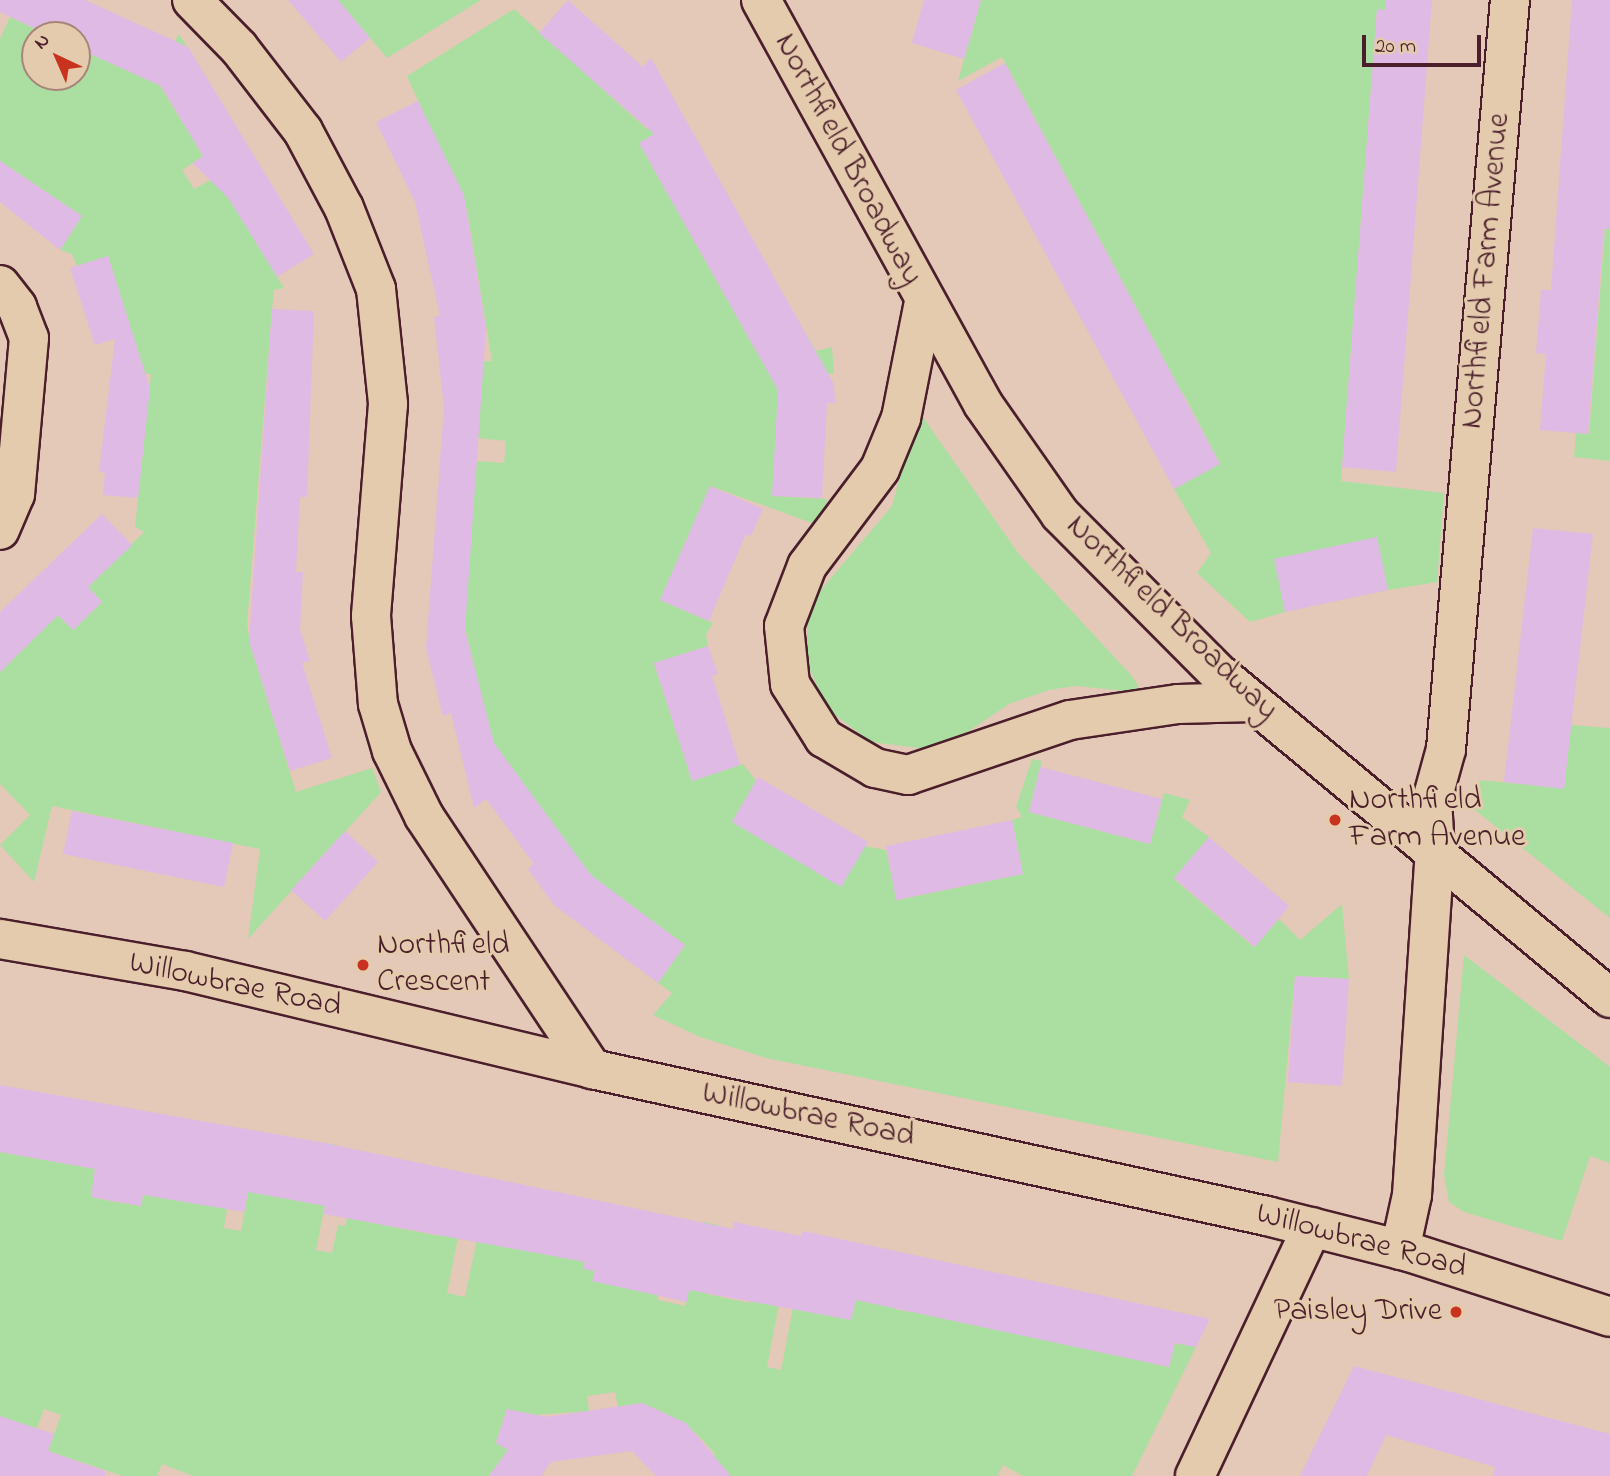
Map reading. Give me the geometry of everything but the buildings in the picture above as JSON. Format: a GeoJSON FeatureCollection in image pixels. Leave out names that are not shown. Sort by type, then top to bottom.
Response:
{"type":"FeatureCollection","features":[{"type":"Feature","properties":{"kind":"street"},"geometry":{"type":"LineString","coordinates":[[192,0],[239,48],[303,131],[344,208],[376,289],[388,404],[371,616],[376,688],[392,751],[424,816],[592,1069]]}},
{"type":"Feature","properties":{"kind":"street","name":"Northfield Broadway"},"geometry":{"type":"LineString","coordinates":[[761,0],[924,302],[1013,451],[1060,514],[1121,580],[1253,702],[1435,850],[1610,998]]}},
{"type":"Feature","properties":{"kind":"street","name":"Northfield Farm Avenue"},"geometry":{"type":"LineString","coordinates":[[1400,1250],[1412,1195],[1435,850],[1432,800],[1446,749],[1510,0]]}},
{"type":"Feature","properties":{"kind":"street"},"geometry":{"type":"LineString","coordinates":[[0,285],[17,307],[29,338],[15,494],[0,530]]}},
{"type":"Feature","properties":{"kind":"street"},"geometry":{"type":"LineString","coordinates":[[924,302],[901,418],[880,469],[807,566],[784,626],[790,684],[824,737],[875,768],[908,775],[1070,720],[1178,704],[1253,702]]}},
{"type":"Feature","properties":{"kind":"street","name":"Willowbrae Road"},"geometry":{"type":"LineString","coordinates":[[0,939],[185,971],[592,1069],[1312,1227],[1400,1250],[1610,1317]]}},
{"type":"Feature","properties":{"kind":"street"},"geometry":{"type":"LineString","coordinates":[[1195,1476],[1312,1227]]}},
{"type":"Feature","properties":{"kind":"green space"},"geometry":{"type":"Polygon","coordinates":[[[338,0],[481,0],[387,58],[338,0]]]}},
{"type":"Feature","properties":{"kind":"green space"},"geometry":{"type":"Polygon","coordinates":[[[981,0],[1385,0],[1385,10],[1377,10],[1341,481],[1444,493],[1437,582],[1388,590],[1376,537],[1285,612],[1250,622],[1197,573],[1211,553],[1174,489],[1220,464],[1183,393],[1178,396],[1155,352],[1159,350],[1002,57],[958,81],[981,0]]]}},
{"type":"Feature","properties":{"kind":"green space"},"geometry":{"type":"Polygon","coordinates":[[[514,9],[647,129],[676,105],[684,117],[639,143],[762,361],[807,335],[816,351],[832,347],[834,374],[780,371],[773,496],[827,499],[823,527],[710,486],[660,600],[713,623],[706,635],[708,646],[654,663],[692,781],[743,764],[756,781],[732,822],[886,850],[897,900],[1023,874],[1012,820],[1022,817],[1016,807],[1032,759],[1042,761],[1029,812],[1150,844],[1164,793],[1190,800],[1182,817],[1209,837],[1174,879],[1254,947],[1279,919],[1300,940],[1342,904],[1349,979],[1295,976],[1278,1162],[766,1058],[700,1037],[653,1015],[672,993],[658,983],[685,945],[594,878],[566,914],[554,904],[491,738],[461,611],[477,461],[504,463],[506,441],[478,438],[444,364],[492,361],[467,210],[407,76],[514,9]]]}},
{"type":"Feature","properties":{"kind":"green space"},"geometry":{"type":"Polygon","coordinates":[[[10,17],[21,22],[21,91],[91,91],[91,54],[151,81],[179,34],[195,59],[158,82],[203,156],[182,170],[194,189],[216,177],[284,288],[274,290],[272,309],[247,625],[251,647],[296,792],[372,768],[381,792],[248,939],[260,849],[52,806],[34,882],[0,845],[30,815],[0,784],[0,672],[58,615],[73,630],[102,602],[88,587],[144,532],[135,527],[151,374],[145,374],[108,256],[77,266],[72,254],[60,250],[82,216],[0,161],[0,39],[10,17]]]}},
{"type":"Feature","properties":{"kind":"green space"},"geometry":{"type":"Polygon","coordinates":[[[1605,229],[1610,229],[1610,461],[1574,457],[1576,433],[1589,434],[1605,229]]]}},
{"type":"Feature","properties":{"kind":"green space"},"geometry":{"type":"Polygon","coordinates":[[[918,410],[1018,553],[1131,675],[1138,685],[1136,692],[1076,686],[1049,690],[1009,704],[951,743],[927,749],[871,742],[827,709],[807,663],[807,615],[820,591],[892,506],[918,410]]]}},
{"type":"Feature","properties":{"kind":"green space"},"geometry":{"type":"Polygon","coordinates":[[[1571,725],[1610,728],[1610,918],[1475,810],[1479,780],[1564,788],[1571,725]]]}},
{"type":"Feature","properties":{"kind":"green space"},"geometry":{"type":"Polygon","coordinates":[[[1464,955],[1610,1067],[1610,1163],[1590,1156],[1562,1241],[1464,1212],[1449,1202],[1444,1175],[1464,955]]]}},
{"type":"Feature","properties":{"kind":"green space"},"geometry":{"type":"Polygon","coordinates":[[[325,1143],[337,1145],[316,1250],[332,1253],[338,1225],[345,1226],[347,1218],[440,1236],[448,1199],[465,1202],[447,1293],[465,1297],[477,1239],[592,1227],[583,1268],[595,1271],[593,1281],[662,1278],[657,1300],[685,1306],[704,1222],[721,1226],[707,1294],[749,1303],[755,1277],[783,1283],[767,1367],[781,1370],[797,1287],[823,1314],[851,1320],[856,1300],[875,1304],[887,1250],[883,1287],[895,1309],[909,1312],[911,1307],[1099,1352],[1154,1358],[1153,1364],[1169,1367],[1175,1343],[1196,1347],[1132,1476],[1023,1476],[1003,1465],[997,1476],[731,1476],[704,1465],[715,1454],[695,1432],[683,1443],[675,1434],[644,1463],[667,1414],[642,1403],[618,1407],[615,1392],[587,1396],[589,1411],[535,1415],[507,1409],[496,1442],[508,1450],[489,1476],[193,1476],[162,1464],[157,1476],[123,1476],[48,1451],[61,1415],[44,1409],[34,1436],[0,1416],[0,1152],[95,1169],[91,1197],[110,1201],[141,1206],[146,1176],[230,1191],[224,1228],[241,1231],[248,1192],[325,1143]]]}},
{"type":"Feature","properties":{"kind":"place","name":"Northfield Farm Avenue"},"geometry":{"type":"Point","coordinates":[1335,820]}},
{"type":"Feature","properties":{"kind":"place","name":"Northfield Crescent"},"geometry":{"type":"Point","coordinates":[363,965]}},
{"type":"Feature","properties":{"kind":"place","name":"Paisley Drive"},"geometry":{"type":"Point","coordinates":[1456,1312]}}]}
